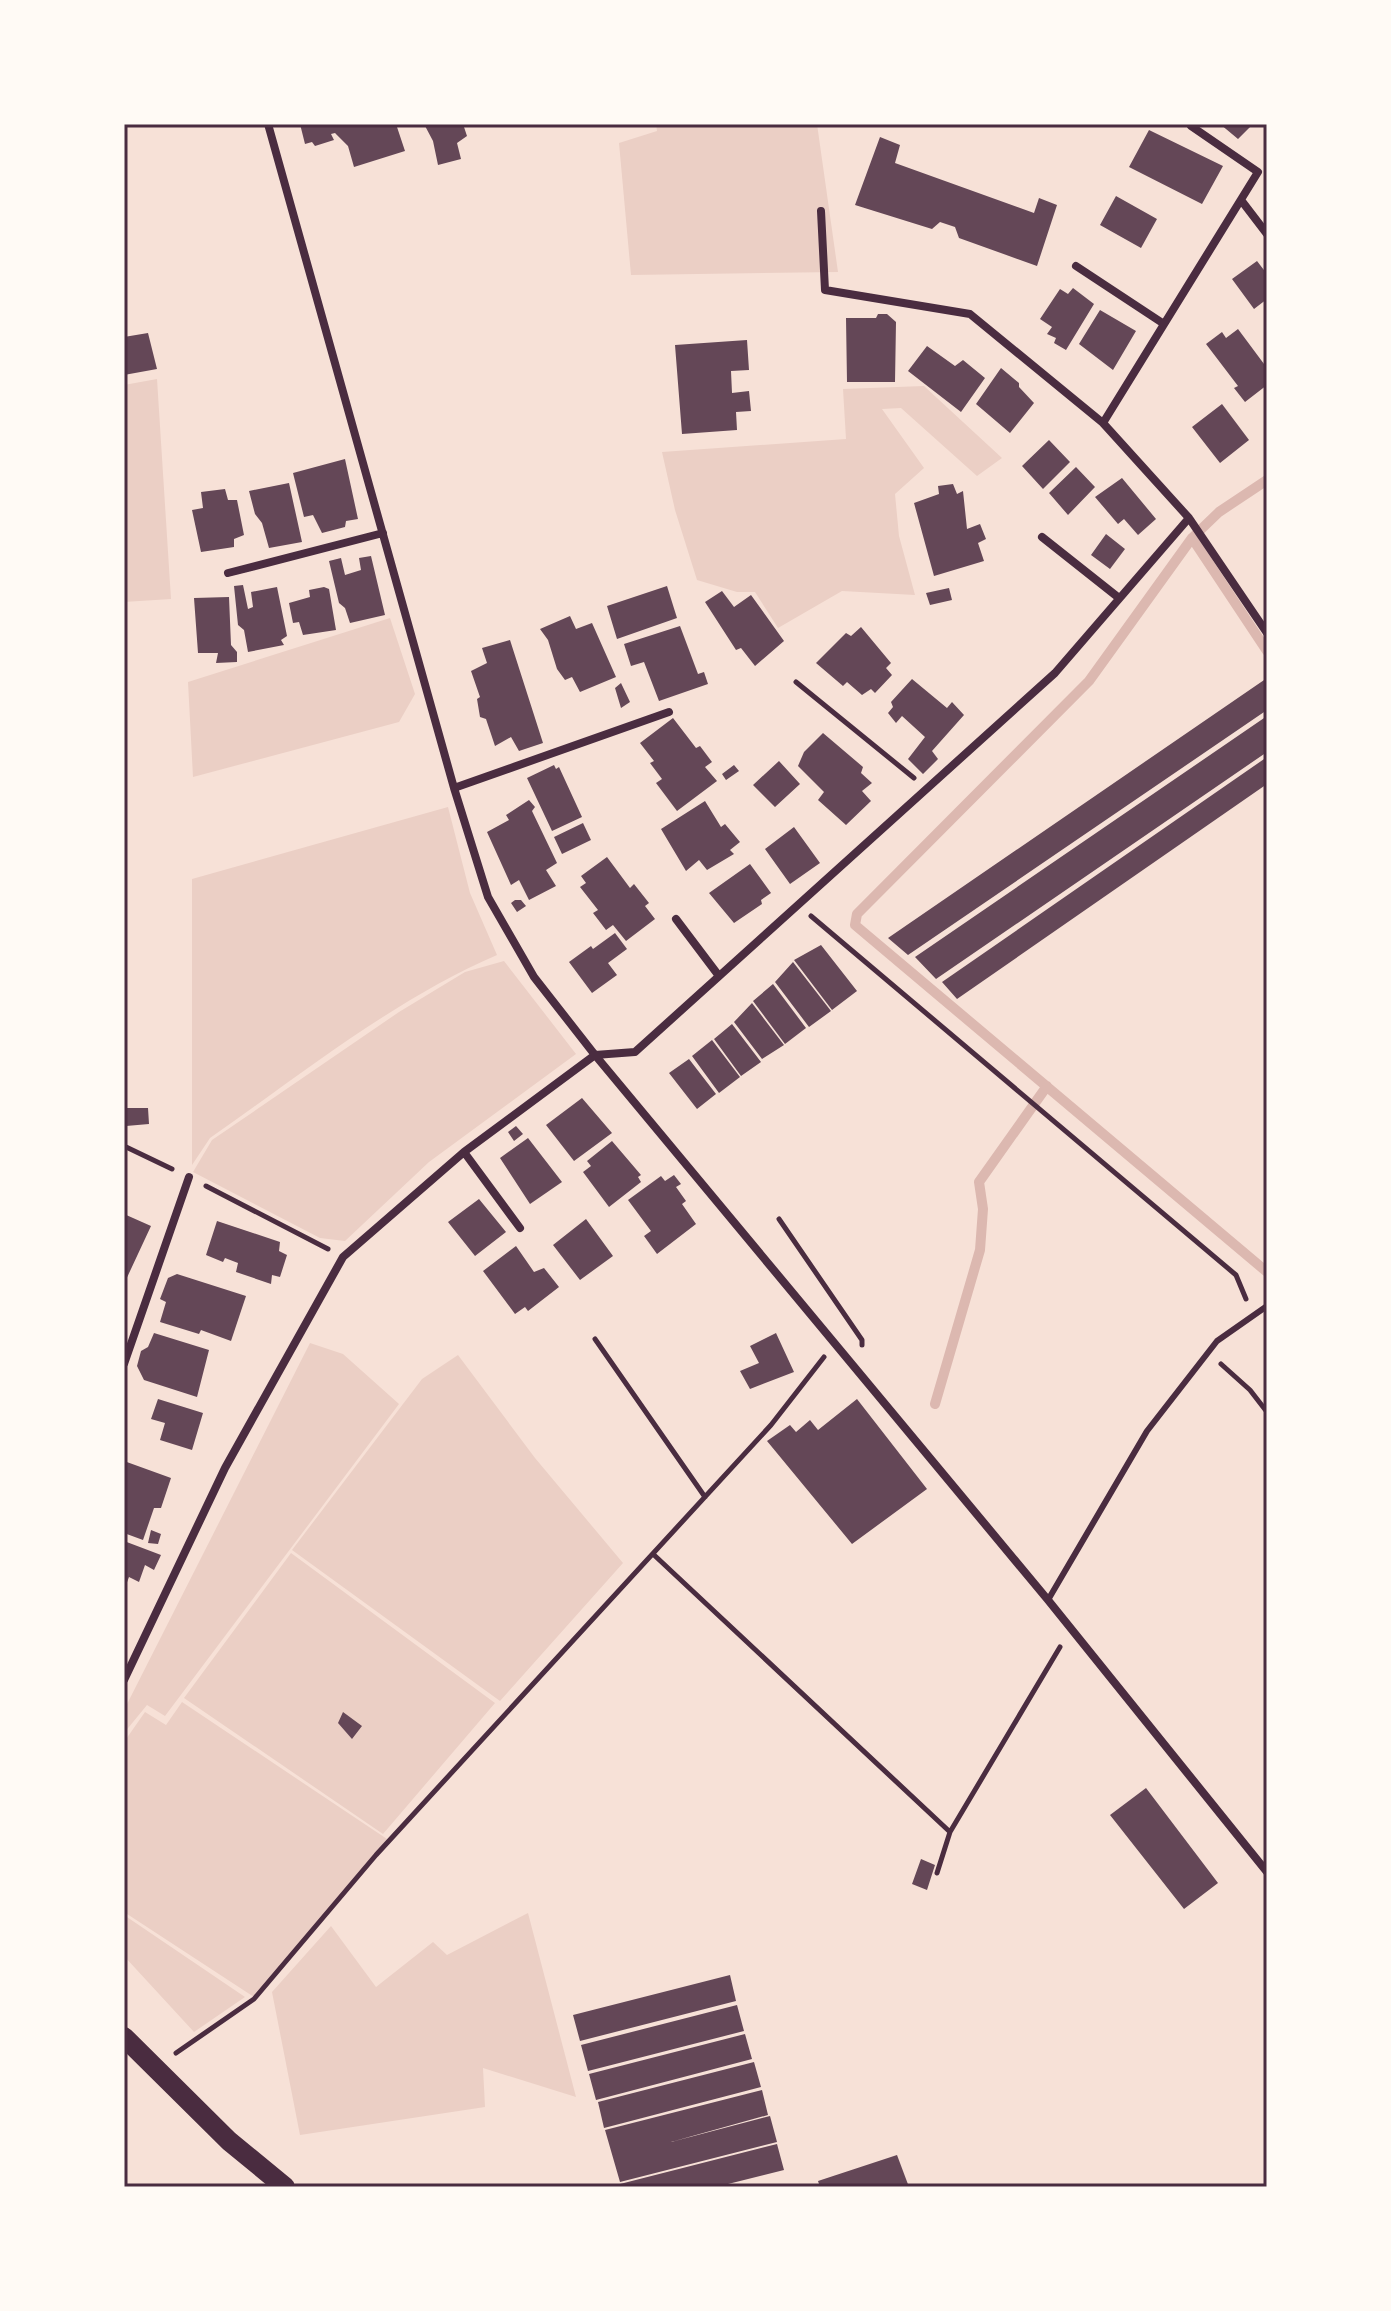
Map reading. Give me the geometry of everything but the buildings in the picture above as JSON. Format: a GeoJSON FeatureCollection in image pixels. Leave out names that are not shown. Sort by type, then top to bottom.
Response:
{"type":"FeatureCollection","features":[{"type":"Feature","properties":{"kind":"main road"},"geometry":{"type":"LineString","coordinates":[[124,2037],[229,2141],[285,2187]]}},
{"type":"Feature","properties":{"kind":"street"},"geometry":{"type":"LineString","coordinates":[[268,124],[454,788],[488,897],[534,977],[595,1055],[1048,1600],[1267,1872]]}},
{"type":"Feature","properties":{"kind":"street"},"geometry":{"type":"LineString","coordinates":[[1191,126],[1258,172]]}},
{"type":"Feature","properties":{"kind":"street"},"geometry":{"type":"LineString","coordinates":[[1103,423],[1266,163]]}},
{"type":"Feature","properties":{"kind":"street"},"geometry":{"type":"LineString","coordinates":[[1241,200],[1267,234]]}},
{"type":"Feature","properties":{"kind":"street"},"geometry":{"type":"LineString","coordinates":[[821,211],[825,290],[970,314],[1103,423],[1189,518],[1267,633]]}},
{"type":"Feature","properties":{"kind":"street"},"geometry":{"type":"LineString","coordinates":[[1076,266],[1164,324]]}},
{"type":"Feature","properties":{"kind":"street"},"geometry":{"type":"LineString","coordinates":[[124,1680],[225,1468],[343,1257],[464,1152],[595,1055],[635,1052],[1055,673],[1189,518]]}},
{"type":"Feature","properties":{"kind":"street"},"geometry":{"type":"LineString","coordinates":[[228,573],[383,533]]}},
{"type":"Feature","properties":{"kind":"street"},"geometry":{"type":"LineString","coordinates":[[1042,537],[1119,598]]}},
{"type":"Feature","properties":{"kind":"street"},"geometry":{"type":"LineString","coordinates":[[454,788],[669,712]]}},
{"type":"Feature","properties":{"kind":"street"},"geometry":{"type":"LineString","coordinates":[[676,919],[719,976]]}},
{"type":"Feature","properties":{"kind":"street"},"geometry":{"type":"LineString","coordinates":[[464,1152],[520,1228]]}},
{"type":"Feature","properties":{"kind":"street"},"geometry":{"type":"LineString","coordinates":[[124,1364],[189,1177]]}},
{"type":"Feature","properties":{"kind":"lane"},"geometry":{"type":"LineString","coordinates":[[1048,1600],[1147,1431],[1217,1341],[1267,1306]]}},
{"type":"Feature","properties":{"kind":"path"},"geometry":{"type":"LineString","coordinates":[[796,682],[927,788]]}},
{"type":"Feature","properties":{"kind":"path"},"geometry":{"type":"LineString","coordinates":[[798,905],[1236,1275],[1253,1316]]}},
{"type":"Feature","properties":{"kind":"path"},"geometry":{"type":"LineString","coordinates":[[124,1146],[343,1257]]}},
{"type":"Feature","properties":{"kind":"path"},"geometry":{"type":"LineString","coordinates":[[779,1219],[862,1340],[860,1373]]}},
{"type":"Feature","properties":{"kind":"path"},"geometry":{"type":"LineString","coordinates":[[595,1339],[705,1497]]}},
{"type":"Feature","properties":{"kind":"path"},"geometry":{"type":"LineString","coordinates":[[157,2070],[184,2046],[254,1999],[376,1855],[771,1425],[834,1344]]}},
{"type":"Feature","properties":{"kind":"path"},"geometry":{"type":"LineString","coordinates":[[1208,1352],[1250,1390],[1267,1412]]}},
{"type":"Feature","properties":{"kind":"path"},"geometry":{"type":"LineString","coordinates":[[653,1554],[950,1832]]}},
{"type":"Feature","properties":{"kind":"path"},"geometry":{"type":"LineString","coordinates":[[937,1873],[950,1832],[1071,1629]]}},
{"type":"Feature","properties":{"kind":"shaded area"},"geometry":{"type":"Polygon","coordinates":[[[656,124],[817,124],[838,272],[631,275],[619,143],[657,131],[656,124]]]}},
{"type":"Feature","properties":{"kind":"shaded area"},"geometry":{"type":"Polygon","coordinates":[[[157,379],[171,599],[124,602],[124,385],[157,379]]]}},
{"type":"Feature","properties":{"kind":"shaded area"},"geometry":{"type":"Polygon","coordinates":[[[924,386],[1002,458],[977,476],[901,408],[882,409],[924,468],[895,494],[899,536],[915,595],[842,591],[778,628],[755,592],[737,592],[697,580],[675,510],[662,452],[846,439],[843,389],[924,386]]]}},
{"type":"Feature","properties":{"kind":"shaded area"},"geometry":{"type":"Polygon","coordinates":[[[390,618],[415,694],[399,722],[193,777],[188,682],[390,618]]]}},
{"type":"Feature","properties":{"kind":"shaded area"},"geometry":{"type":"Polygon","coordinates":[[[448,807],[470,893],[497,955],[421,994],[349,1039],[210,1138],[192,1165],[192,879],[448,807]]]}},
{"type":"Feature","properties":{"kind":"shaded area"},"geometry":{"type":"Polygon","coordinates":[[[504,961],[576,1054],[429,1162],[345,1241],[320,1238],[193,1172],[212,1140],[399,1012],[465,972],[504,961]]]}},
{"type":"Feature","properties":{"kind":"shaded area"},"geometry":{"type":"Polygon","coordinates":[[[310,1343],[343,1354],[399,1404],[165,1716],[147,1705],[124,1733],[124,1710],[310,1343]]]}},
{"type":"Feature","properties":{"kind":"shaded area"},"geometry":{"type":"Polygon","coordinates":[[[458,1355],[535,1458],[623,1563],[500,1701],[292,1550],[422,1379],[458,1355]]]}},
{"type":"Feature","properties":{"kind":"shaded area"},"geometry":{"type":"Polygon","coordinates":[[[291,1553],[495,1703],[383,1834],[184,1698],[291,1553]]]}},
{"type":"Feature","properties":{"kind":"shaded area"},"geometry":{"type":"Polygon","coordinates":[[[182,1702],[387,1839],[254,1997],[124,1912],[124,1742],[145,1712],[166,1725],[182,1702]]]}},
{"type":"Feature","properties":{"kind":"shaded area"},"geometry":{"type":"Polygon","coordinates":[[[528,1913],[576,2097],[483,2068],[485,2107],[300,2135],[272,1992],[331,1926],[376,1987],[433,1942],[447,1955],[528,1913]]]}},
{"type":"Feature","properties":{"kind":"shaded area"},"geometry":{"type":"Polygon","coordinates":[[[124,1915],[245,1997],[194,2032],[124,1956],[124,1915]]]}},
{"type":"Feature","properties":{"kind":"waterway"},"geometry":{"type":"LineString","coordinates":[[1267,480],[1219,512],[1192,538],[1089,681],[857,914],[855,925],[1267,1272]]}},
{"type":"Feature","properties":{"kind":"waterway"},"geometry":{"type":"LineString","coordinates":[[1192,538],[1267,651]]}},
{"type":"Feature","properties":{"kind":"waterway"},"geometry":{"type":"LineString","coordinates":[[935,1404],[980,1250],[983,1209],[979,1182],[1047,1086]]}}]}
